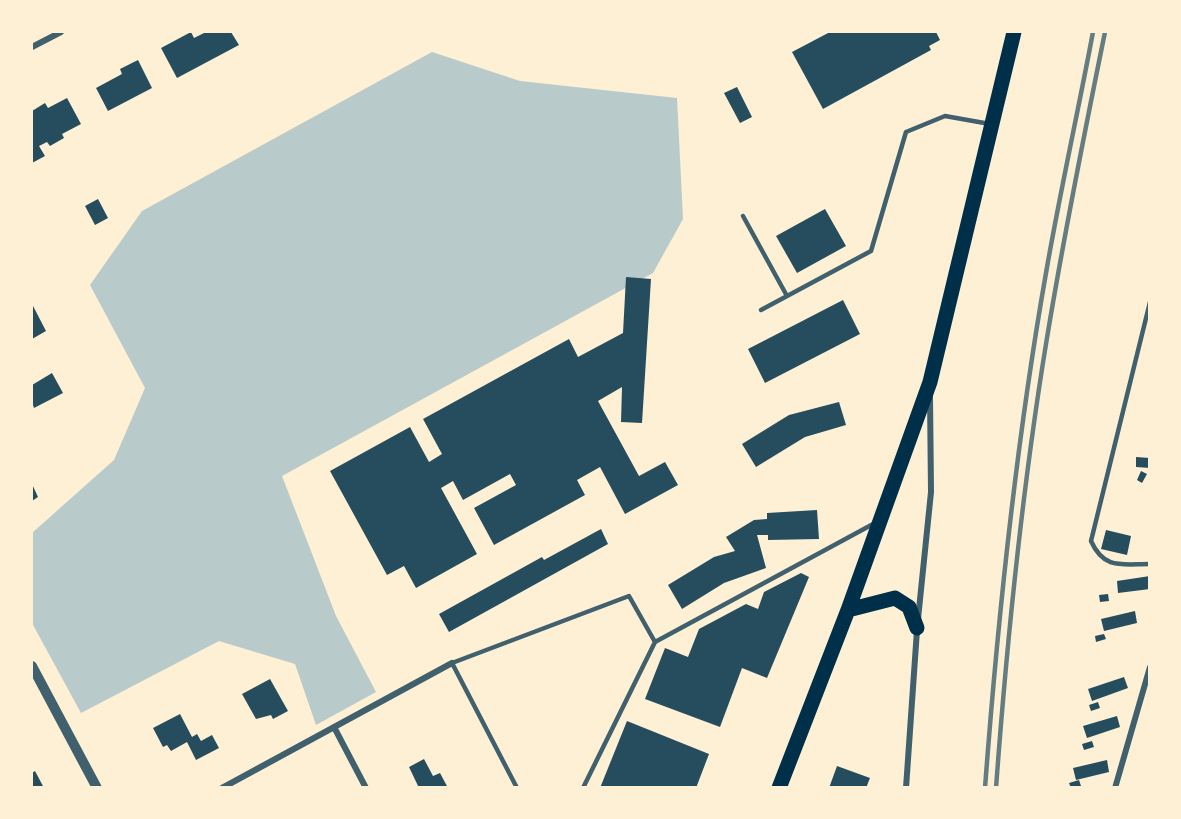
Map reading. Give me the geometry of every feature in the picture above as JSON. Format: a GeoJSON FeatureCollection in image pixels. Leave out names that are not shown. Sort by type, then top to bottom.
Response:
{"type":"FeatureCollection","features":[{"type":"Feature","properties":{"kind":"highway"},"geometry":{"type":"LineString","coordinates":[[779,788],[848,610],[930,382],[990,124],[1014,32]]}},
{"type":"Feature","properties":{"kind":"highway"},"geometry":{"type":"LineString","coordinates":[[848,610],[895,598],[909,607],[917,628]]}},
{"type":"Feature","properties":{"kind":"street"},"geometry":{"type":"LineString","coordinates":[[32,47],[61,32]]}},
{"type":"Feature","properties":{"kind":"street"},"geometry":{"type":"LineString","coordinates":[[906,788],[917,628],[931,492],[930,382]]}},
{"type":"Feature","properties":{"kind":"street"},"geometry":{"type":"LineString","coordinates":[[222,788],[453,663]]}},
{"type":"Feature","properties":{"kind":"street"},"geometry":{"type":"LineString","coordinates":[[32,666],[97,788]]}},
{"type":"Feature","properties":{"kind":"street"},"geometry":{"type":"LineString","coordinates":[[1115,788],[1149,667]]}},
{"type":"Feature","properties":{"kind":"street"},"geometry":{"type":"LineString","coordinates":[[334,727],[366,788]]}},
{"type":"Feature","properties":{"kind":"lane"},"geometry":{"type":"LineString","coordinates":[[761,310],[871,251],[906,132],[945,116],[990,124]]}},
{"type":"Feature","properties":{"kind":"lane"},"geometry":{"type":"LineString","coordinates":[[743,216],[787,296]]}},
{"type":"Feature","properties":{"kind":"lane"},"geometry":{"type":"LineString","coordinates":[[1149,302],[1091,541],[1097,555],[1111,564],[1149,564]]}},
{"type":"Feature","properties":{"kind":"lane"},"geometry":{"type":"LineString","coordinates":[[583,788],[655,642],[880,520]]}},
{"type":"Feature","properties":{"kind":"lane"},"geometry":{"type":"LineString","coordinates":[[517,788],[453,663],[629,596],[655,642]]}},
{"type":"Feature","properties":{"kind":"shaded area"},"geometry":{"type":"Polygon","coordinates":[[[432,52],[520,81],[677,98],[683,219],[653,273],[282,476],[336,616],[376,692],[316,725],[295,664],[219,641],[81,713],[32,623],[32,533],[114,460],[145,388],[90,285],[142,211],[432,52]]]}},
{"type":"Feature","properties":{"kind":"building"},"geometry":{"type":"Polygon","coordinates":[[[191,32],[194,38],[206,32],[231,32],[239,45],[177,78],[161,48],[191,32]]]}},
{"type":"Feature","properties":{"kind":"building"},"geometry":{"type":"Polygon","coordinates":[[[830,32],[936,32],[940,40],[929,46],[931,50],[823,109],[792,52],[830,32]]]}},
{"type":"Feature","properties":{"kind":"building"},"geometry":{"type":"Polygon","coordinates":[[[138,60],[152,88],[108,111],[96,88],[122,74],[120,69],[138,60]]]}},
{"type":"Feature","properties":{"kind":"building"},"geometry":{"type":"Polygon","coordinates":[[[737,87],[752,117],[740,123],[724,93],[737,87]]]}},
{"type":"Feature","properties":{"kind":"building"},"geometry":{"type":"Polygon","coordinates":[[[67,98],[81,124],[62,134],[64,138],[50,146],[47,142],[39,146],[45,156],[32,163],[32,111],[45,103],[48,108],[67,98]]]}},
{"type":"Feature","properties":{"kind":"building"},"geometry":{"type":"Polygon","coordinates":[[[98,199],[108,218],[95,225],[85,206],[98,199]]]}},
{"type":"Feature","properties":{"kind":"building"},"geometry":{"type":"Polygon","coordinates":[[[825,209],[846,246],[797,273],[776,236],[825,209]]]}},
{"type":"Feature","properties":{"kind":"building"},"geometry":{"type":"Polygon","coordinates":[[[626,277],[651,279],[642,423],[621,422],[622,387],[598,401],[639,476],[665,462],[678,485],[625,514],[600,467],[577,480],[585,495],[494,545],[474,508],[516,485],[510,474],[463,500],[453,481],[441,488],[477,554],[416,588],[404,566],[387,575],[330,471],[410,427],[429,462],[442,454],[423,419],[569,339],[578,357],[623,333],[626,277]]]}},
{"type":"Feature","properties":{"kind":"building"},"geometry":{"type":"Polygon","coordinates":[[[843,300],[860,334],[765,383],[748,349],[843,300]]]}},
{"type":"Feature","properties":{"kind":"building"},"geometry":{"type":"Polygon","coordinates":[[[32,304],[46,331],[32,339],[32,304]]]}},
{"type":"Feature","properties":{"kind":"building"},"geometry":{"type":"Polygon","coordinates":[[[52,373],[63,393],[34,408],[32,385],[52,373]]]}},
{"type":"Feature","properties":{"kind":"building"},"geometry":{"type":"Polygon","coordinates":[[[839,402],[846,425],[805,437],[756,467],[742,444],[789,415],[839,402]]]}},
{"type":"Feature","properties":{"kind":"building"},"geometry":{"type":"Polygon","coordinates":[[[1136,457],[1150,458],[1150,468],[1136,467],[1136,457]]]}},
{"type":"Feature","properties":{"kind":"building"},"geometry":{"type":"Polygon","coordinates":[[[1141,471],[1147,474],[1142,483],[1137,480],[1141,471]]]}},
{"type":"Feature","properties":{"kind":"building"},"geometry":{"type":"Polygon","coordinates":[[[32,484],[38,497],[32,501],[32,484]]]}},
{"type":"Feature","properties":{"kind":"building"},"geometry":{"type":"Polygon","coordinates":[[[817,510],[819,539],[768,540],[768,535],[757,535],[766,568],[724,583],[682,609],[668,585],[714,557],[735,551],[726,537],[754,520],[767,519],[767,513],[817,510]]]}},
{"type":"Feature","properties":{"kind":"building"},"geometry":{"type":"Polygon","coordinates":[[[601,529],[608,544],[449,632],[439,614],[542,557],[544,560],[601,529]]]}},
{"type":"Feature","properties":{"kind":"building"},"geometry":{"type":"Polygon","coordinates":[[[1106,530],[1131,536],[1127,555],[1101,549],[1106,530]]]}},
{"type":"Feature","properties":{"kind":"building"},"geometry":{"type":"Polygon","coordinates":[[[801,573],[809,577],[767,678],[742,668],[720,727],[645,699],[665,648],[688,657],[699,629],[746,604],[758,609],[764,592],[801,573]]]}},
{"type":"Feature","properties":{"kind":"building"},"geometry":{"type":"Polygon","coordinates":[[[1150,576],[1150,589],[1118,593],[1117,581],[1150,576]]]}},
{"type":"Feature","properties":{"kind":"building"},"geometry":{"type":"Polygon","coordinates":[[[1108,594],[1109,601],[1100,602],[1099,595],[1108,594]]]}},
{"type":"Feature","properties":{"kind":"building"},"geometry":{"type":"Polygon","coordinates":[[[1135,611],[1137,623],[1104,631],[1101,619],[1135,611]]]}},
{"type":"Feature","properties":{"kind":"building"},"geometry":{"type":"Polygon","coordinates":[[[1104,634],[1106,639],[1096,642],[1095,636],[1104,634]]]}},
{"type":"Feature","properties":{"kind":"building"},"geometry":{"type":"Polygon","coordinates":[[[1124,677],[1128,688],[1092,701],[1088,689],[1124,677]]]}},
{"type":"Feature","properties":{"kind":"building"},"geometry":{"type":"Polygon","coordinates":[[[270,679],[288,711],[273,719],[271,715],[256,719],[242,694],[270,679]]]}},
{"type":"Feature","properties":{"kind":"building"},"geometry":{"type":"Polygon","coordinates":[[[1098,702],[1100,708],[1091,711],[1089,705],[1098,702]]]}},
{"type":"Feature","properties":{"kind":"building"},"geometry":{"type":"Polygon","coordinates":[[[180,714],[192,737],[197,734],[201,741],[212,735],[219,748],[196,760],[187,742],[171,751],[167,745],[163,747],[153,728],[180,714]]]}},
{"type":"Feature","properties":{"kind":"building"},"geometry":{"type":"Polygon","coordinates":[[[1117,716],[1120,727],[1087,738],[1083,726],[1117,716]]]}},
{"type":"Feature","properties":{"kind":"building"},"geometry":{"type":"Polygon","coordinates":[[[627,721],[709,754],[696,788],[600,788],[627,721]]]}},
{"type":"Feature","properties":{"kind":"building"},"geometry":{"type":"Polygon","coordinates":[[[1092,741],[1094,747],[1084,750],[1082,744],[1092,741]]]}},
{"type":"Feature","properties":{"kind":"building"},"geometry":{"type":"Polygon","coordinates":[[[424,759],[433,776],[440,773],[448,788],[419,788],[409,767],[424,759]]]}},
{"type":"Feature","properties":{"kind":"building"},"geometry":{"type":"Polygon","coordinates":[[[1107,760],[1109,772],[1076,780],[1073,768],[1107,760]]]}},
{"type":"Feature","properties":{"kind":"building"},"geometry":{"type":"Polygon","coordinates":[[[837,766],[870,778],[866,788],[829,788],[837,766]]]}},
{"type":"Feature","properties":{"kind":"building"},"geometry":{"type":"Polygon","coordinates":[[[35,771],[44,788],[32,788],[32,773],[35,771]]]}},
{"type":"Feature","properties":{"kind":"building"},"geometry":{"type":"Polygon","coordinates":[[[1079,780],[1081,786],[1071,788],[1069,783],[1079,780]]]}},
{"type":"Feature","properties":{"kind":"railway"},"geometry":{"type":"LineString","coordinates":[[985,788],[1002,594],[1035,337],[1051,243],[1093,32]]}},
{"type":"Feature","properties":{"kind":"railway"},"geometry":{"type":"LineString","coordinates":[[996,788],[1016,565],[1037,399],[1067,227],[1105,32]]}}]}
